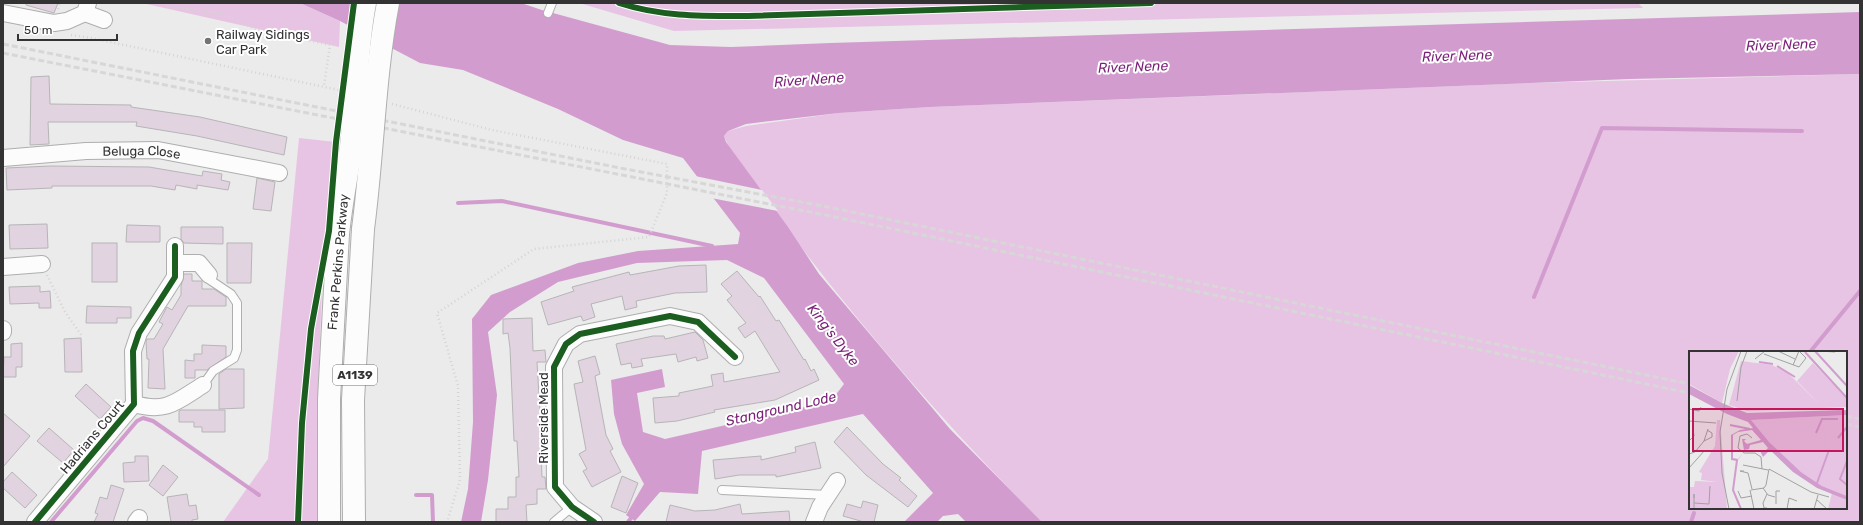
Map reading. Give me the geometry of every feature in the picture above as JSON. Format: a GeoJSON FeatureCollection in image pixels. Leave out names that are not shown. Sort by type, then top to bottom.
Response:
{"type":"FeatureCollection","features":[{"type":"Feature","properties":{"kind":"highway","name":"Frank Perkins Parkway"},"geometry":{"type":"LineString","coordinates":[[329,522],[329,399],[334,290],[338,234],[351,147],[361,26],[365,3]]}},
{"type":"Feature","properties":{"kind":"highway","name":"Frank Perkins Parkway"},"geometry":{"type":"LineString","coordinates":[[354,522],[353,400],[363,229],[370,178],[382,32],[388,3]]}},
{"type":"Feature","properties":{"kind":"street"},"geometry":{"type":"LineString","coordinates":[[3,13],[54,23],[67,22],[86,8],[104,20]]}},
{"type":"Feature","properties":{"kind":"street","name":"Beluga Close"},"geometry":{"type":"LineString","coordinates":[[3,158],[86,151],[158,150],[279,173]]}},
{"type":"Feature","properties":{"kind":"street","name":"Hadrians Court"},"geometry":{"type":"LineString","coordinates":[[35,522],[134,404],[133,351],[140,333],[175,277],[175,246]]}},
{"type":"Feature","properties":{"kind":"street"},"geometry":{"type":"LineString","coordinates":[[175,263],[206,265]]}},
{"type":"Feature","properties":{"kind":"street"},"geometry":{"type":"LineString","coordinates":[[3,267],[42,264]]}},
{"type":"Feature","properties":{"kind":"street","name":"Riverside Mead"},"geometry":{"type":"LineString","coordinates":[[594,522],[572,507],[555,487],[554,367],[566,344],[580,334],[670,316],[698,322],[735,357]]}},
{"type":"Feature","properties":{"kind":"street","name":"Hadrians Court"},"geometry":{"type":"LineString","coordinates":[[134,404],[148,408],[168,407],[203,385]]}},
{"type":"Feature","properties":{"kind":"street"},"geometry":{"type":"LineString","coordinates":[[814,522],[820,507],[837,481]]}},
{"type":"Feature","properties":{"kind":"lane"},"geometry":{"type":"LineString","coordinates":[[548,13],[552,3]]}},
{"type":"Feature","properties":{"kind":"lane"},"geometry":{"type":"LineString","coordinates":[[203,385],[213,371],[234,358],[237,350],[237,303],[231,294],[210,280],[206,265]]}},
{"type":"Feature","properties":{"kind":"lane"},"geometry":{"type":"LineString","coordinates":[[722,490],[828,495]]}},
{"type":"Feature","properties":{"kind":"lane"},"geometry":{"type":"LineString","coordinates":[[554,522],[572,507]]}},
{"type":"Feature","properties":{"kind":"path"},"geometry":{"type":"LineString","coordinates":[[163,3],[181,8],[222,14],[258,30],[330,45],[324,86]]}},
{"type":"Feature","properties":{"kind":"path"},"geometry":{"type":"LineString","coordinates":[[342,95],[343,87]]}},
{"type":"Feature","properties":{"kind":"path"},"geometry":{"type":"LineString","coordinates":[[447,522],[460,480],[458,386],[437,313],[534,248],[649,237],[657,217]]}},
{"type":"Feature","properties":{"kind":"path"},"geometry":{"type":"LineString","coordinates":[[42,264],[65,312],[82,336]]}},
{"type":"Feature","properties":{"kind":"shaded area"},"geometry":{"type":"Polygon","coordinates":[[[142,3],[300,3],[340,21],[339,47],[142,3]]]}},
{"type":"Feature","properties":{"kind":"shaded area"},"geometry":{"type":"Polygon","coordinates":[[[579,3],[1638,3],[1643,8],[674,31],[579,3]]]}},
{"type":"Feature","properties":{"kind":"shaded area"},"geometry":{"type":"Polygon","coordinates":[[[1860,74],[1860,522],[1042,522],[979,457],[918,390],[860,321],[804,251],[728,145],[724,136],[728,131],[746,126],[839,113],[930,107],[1533,83],[1860,74]]]}},
{"type":"Feature","properties":{"kind":"shaded area"},"geometry":{"type":"Polygon","coordinates":[[[299,138],[336,142],[329,231],[323,262],[317,416],[317,522],[223,522],[268,459],[299,138]]]}},
{"type":"Feature","properties":{"kind":"water"},"geometry":{"type":"Polygon","coordinates":[[[300,3],[521,3],[670,45],[731,47],[1860,12],[1860,74],[1629,79],[930,107],[839,113],[746,124],[728,131],[724,136],[726,142],[788,227],[819,274],[950,429],[1042,522],[966,522],[958,514],[943,516],[937,522],[904,522],[933,493],[863,414],[702,451],[698,494],[660,492],[635,521],[626,515],[644,484],[622,444],[614,414],[611,380],[662,369],[665,387],[637,393],[643,432],[665,439],[831,401],[844,384],[764,278],[727,260],[637,263],[558,282],[510,312],[488,332],[497,395],[488,480],[481,522],[461,522],[468,489],[473,422],[472,319],[491,295],[578,263],[638,251],[738,244],[740,233],[683,158],[623,140],[558,109],[463,70],[420,63],[340,21],[300,3]]]}},
{"type":"Feature","properties":{"kind":"pier"},"geometry":{"type":"Polygon","coordinates":[[[695,176],[762,190],[778,211],[711,198],[695,176]]]}},
{"type":"Feature","properties":{"kind":"building"},"geometry":{"type":"Polygon","coordinates":[[[26,3],[58,3],[54,13],[26,5],[26,3]]]}},
{"type":"Feature","properties":{"kind":"building"},"geometry":{"type":"Polygon","coordinates":[[[49,76],[50,104],[131,105],[131,107],[200,117],[287,137],[284,155],[197,136],[136,126],[137,122],[48,122],[49,144],[30,145],[31,77],[49,76]]]}},
{"type":"Feature","properties":{"kind":"building"},"geometry":{"type":"Polygon","coordinates":[[[51,166],[149,167],[202,176],[203,171],[222,174],[221,180],[230,182],[228,190],[197,185],[197,189],[176,185],[175,190],[151,186],[52,186],[52,188],[7,190],[6,168],[51,166]]]}},
{"type":"Feature","properties":{"kind":"building"},"geometry":{"type":"Polygon","coordinates":[[[257,178],[275,182],[271,211],[253,209],[257,178]]]}},
{"type":"Feature","properties":{"kind":"building"},"geometry":{"type":"Polygon","coordinates":[[[47,224],[48,248],[10,249],[9,225],[47,224]]]}},
{"type":"Feature","properties":{"kind":"building"},"geometry":{"type":"Polygon","coordinates":[[[127,225],[160,226],[160,242],[126,242],[127,225]]]}},
{"type":"Feature","properties":{"kind":"building"},"geometry":{"type":"Polygon","coordinates":[[[181,227],[223,227],[223,244],[184,243],[181,239],[181,227]]]}},
{"type":"Feature","properties":{"kind":"building"},"geometry":{"type":"Polygon","coordinates":[[[92,243],[117,243],[117,282],[92,282],[92,243]]]}},
{"type":"Feature","properties":{"kind":"building"},"geometry":{"type":"Polygon","coordinates":[[[227,243],[252,243],[251,283],[227,283],[227,243]]]}},
{"type":"Feature","properties":{"kind":"building"},"geometry":{"type":"Polygon","coordinates":[[[706,265],[707,292],[675,293],[636,301],[637,307],[625,310],[622,296],[591,304],[595,317],[583,321],[581,316],[548,325],[541,302],[574,291],[572,287],[629,272],[630,275],[679,266],[706,265]]]}},
{"type":"Feature","properties":{"kind":"building"},"geometry":{"type":"Polygon","coordinates":[[[737,271],[759,297],[760,296],[776,321],[779,320],[804,360],[805,359],[811,371],[814,369],[819,380],[775,400],[714,410],[715,412],[677,421],[655,423],[653,398],[679,396],[679,393],[713,386],[711,375],[723,373],[724,382],[780,372],[755,331],[745,338],[738,328],[746,323],[727,300],[732,296],[721,284],[737,271]]]}},
{"type":"Feature","properties":{"kind":"building"},"geometry":{"type":"Polygon","coordinates":[[[184,274],[192,274],[192,281],[202,281],[202,289],[214,289],[226,297],[226,306],[188,306],[163,349],[165,389],[148,388],[149,359],[147,359],[146,341],[147,339],[154,339],[163,324],[159,322],[167,307],[172,310],[181,295],[181,286],[184,274]]]}},
{"type":"Feature","properties":{"kind":"building"},"geometry":{"type":"Polygon","coordinates":[[[40,286],[40,292],[50,291],[51,308],[39,308],[39,303],[10,304],[9,287],[40,286]]]}},
{"type":"Feature","properties":{"kind":"building"},"geometry":{"type":"Polygon","coordinates":[[[87,306],[131,307],[131,318],[117,318],[117,323],[86,323],[87,306]]]}},
{"type":"Feature","properties":{"kind":"building"},"geometry":{"type":"Polygon","coordinates":[[[532,318],[533,351],[545,350],[546,362],[537,362],[540,413],[545,413],[545,425],[540,426],[542,477],[545,477],[546,489],[537,489],[537,504],[526,505],[527,522],[496,522],[496,509],[508,509],[508,497],[516,497],[516,477],[519,477],[517,441],[514,441],[510,348],[508,333],[503,334],[503,319],[532,318]]]}},
{"type":"Feature","properties":{"kind":"building"},"geometry":{"type":"Polygon","coordinates":[[[695,332],[703,340],[708,358],[697,361],[696,357],[678,362],[676,354],[641,359],[643,366],[632,368],[631,363],[621,365],[616,344],[653,336],[664,336],[665,339],[695,332]]]}},
{"type":"Feature","properties":{"kind":"building"},"geometry":{"type":"Polygon","coordinates":[[[81,338],[82,372],[65,372],[64,339],[81,338]]]}},
{"type":"Feature","properties":{"kind":"building"},"geometry":{"type":"Polygon","coordinates":[[[22,343],[22,367],[16,367],[16,377],[3,377],[4,357],[11,357],[11,344],[22,343]]]}},
{"type":"Feature","properties":{"kind":"building"},"geometry":{"type":"Polygon","coordinates":[[[202,345],[226,346],[226,357],[207,370],[195,370],[195,378],[185,378],[185,360],[194,361],[194,354],[202,354],[202,345]]]}},
{"type":"Feature","properties":{"kind":"building"},"geometry":{"type":"Polygon","coordinates":[[[595,356],[600,374],[595,376],[606,435],[613,449],[610,451],[621,472],[592,487],[583,471],[587,469],[579,454],[586,450],[574,384],[583,382],[578,361],[595,356]]]}},
{"type":"Feature","properties":{"kind":"building"},"geometry":{"type":"Polygon","coordinates":[[[226,369],[244,369],[244,408],[219,409],[219,374],[226,369]]]}},
{"type":"Feature","properties":{"kind":"building"},"geometry":{"type":"Polygon","coordinates":[[[86,384],[111,407],[100,419],[75,396],[86,384]]]}},
{"type":"Feature","properties":{"kind":"building"},"geometry":{"type":"Polygon","coordinates":[[[225,410],[225,432],[202,432],[202,427],[194,427],[194,422],[179,422],[179,411],[225,410]]]}},
{"type":"Feature","properties":{"kind":"building"},"geometry":{"type":"Polygon","coordinates":[[[3,413],[30,436],[3,467],[3,413]]]}},
{"type":"Feature","properties":{"kind":"building"},"geometry":{"type":"Polygon","coordinates":[[[847,427],[883,464],[901,478],[899,480],[917,496],[908,507],[866,475],[834,442],[847,427]]]}},
{"type":"Feature","properties":{"kind":"building"},"geometry":{"type":"Polygon","coordinates":[[[49,428],[74,450],[63,463],[37,441],[49,428]]]}},
{"type":"Feature","properties":{"kind":"building"},"geometry":{"type":"Polygon","coordinates":[[[815,442],[821,468],[776,477],[776,475],[739,475],[715,479],[713,460],[761,456],[761,460],[796,452],[795,447],[815,442]]]}},
{"type":"Feature","properties":{"kind":"building"},"geometry":{"type":"Polygon","coordinates":[[[135,456],[148,456],[149,481],[124,482],[123,463],[135,462],[135,456]]]}},
{"type":"Feature","properties":{"kind":"building"},"geometry":{"type":"Polygon","coordinates":[[[163,465],[178,477],[163,496],[149,485],[163,465]]]}},
{"type":"Feature","properties":{"kind":"building"},"geometry":{"type":"Polygon","coordinates":[[[12,472],[37,495],[25,508],[3,488],[3,482],[12,472]]]}},
{"type":"Feature","properties":{"kind":"building"},"geometry":{"type":"Polygon","coordinates":[[[622,476],[638,483],[626,513],[611,507],[622,476]]]}},
{"type":"Feature","properties":{"kind":"building"},"geometry":{"type":"Polygon","coordinates":[[[111,485],[124,489],[113,522],[94,522],[98,514],[95,513],[100,497],[107,499],[111,485]]]}},
{"type":"Feature","properties":{"kind":"building"},"geometry":{"type":"Polygon","coordinates":[[[187,494],[189,506],[196,505],[198,519],[192,520],[192,522],[171,522],[167,497],[187,494]]]}},
{"type":"Feature","properties":{"kind":"building"},"geometry":{"type":"Polygon","coordinates":[[[863,501],[878,505],[874,522],[864,522],[843,516],[847,504],[861,508],[863,501]]]}},
{"type":"Feature","properties":{"kind":"building"},"geometry":{"type":"Polygon","coordinates":[[[740,504],[742,514],[789,511],[790,522],[666,522],[670,505],[695,511],[715,510],[740,504]]]}},
{"type":"Feature","properties":{"kind":"waterway"},"geometry":{"type":"LineString","coordinates":[[1534,297],[1602,128],[1802,131]]}},
{"type":"Feature","properties":{"kind":"waterway"},"geometry":{"type":"LineString","coordinates":[[458,203],[502,201],[712,246]]}},
{"type":"Feature","properties":{"kind":"waterway"},"geometry":{"type":"LineString","coordinates":[[1811,351],[1860,291]]}},
{"type":"Feature","properties":{"kind":"waterway"},"geometry":{"type":"LineString","coordinates":[[51,522],[137,421],[143,418],[153,421],[259,495]]}},
{"type":"Feature","properties":{"kind":"waterway"},"geometry":{"type":"LineString","coordinates":[[416,495],[432,495],[433,522]]}},
{"type":"Feature","properties":{"kind":"waterway"},"geometry":{"type":"LineString","coordinates":[[1691,522],[1694,513]]}},
{"type":"Feature","properties":{"kind":"waterway","name":"Stanground Lode"},"geometry":{"type":"LineString","coordinates":[[628,522],[634,514]]}},
{"type":"Feature","properties":{"kind":"railway"},"geometry":{"type":"LineString","coordinates":[[3,44],[620,168],[828,207],[1689,384]]}},
{"type":"Feature","properties":{"kind":"railway"},"geometry":{"type":"LineString","coordinates":[[3,53],[835,217],[1689,393]]}},
{"type":"Feature","properties":{"kind":"railway"},"geometry":{"type":"LineString","coordinates":[[1847,416],[1860,419]]}},
{"type":"Feature","properties":{"kind":"railway"},"geometry":{"type":"LineString","coordinates":[[1847,424],[1860,427]]}},
{"type":"Feature","properties":{"kind":"cycle path"},"geometry":{"type":"LineString","coordinates":[[298,522],[302,423],[311,329],[329,231],[336,142],[354,3]]}},
{"type":"Feature","properties":{"kind":"cycle path"},"geometry":{"type":"LineString","coordinates":[[619,3],[651,11],[699,16],[748,16],[1151,3]]}},
{"type":"Feature","properties":{"kind":"cycle path"},"geometry":{"type":"LineString","coordinates":[[35,522],[134,404],[133,351],[139,333],[175,277],[175,246]]}},
{"type":"Feature","properties":{"kind":"cycle path"},"geometry":{"type":"LineString","coordinates":[[594,522],[572,507],[555,487],[554,367],[566,344],[580,334],[670,316],[698,322],[735,357]]}},
{"type":"Feature","properties":{"kind":"place","name":"Railway Sidings Car Park"},"geometry":{"type":"Point","coordinates":[208,41]}},
{"type":"Feature","properties":{"kind":"water label","name":"River Nene"},"geometry":{"type":"Point","coordinates":[1781,45]}},
{"type":"Feature","properties":{"kind":"water label","name":"River Nene"},"geometry":{"type":"Point","coordinates":[1457,56]}},
{"type":"Feature","properties":{"kind":"water label","name":"River Nene"},"geometry":{"type":"Point","coordinates":[1133,67]}},
{"type":"Feature","properties":{"kind":"water label","name":"River Nene"},"geometry":{"type":"Point","coordinates":[809,80]}},
{"type":"Feature","properties":{"kind":"water label","name":"King's Dyke"},"geometry":{"type":"Point","coordinates":[833,335]}}]}
